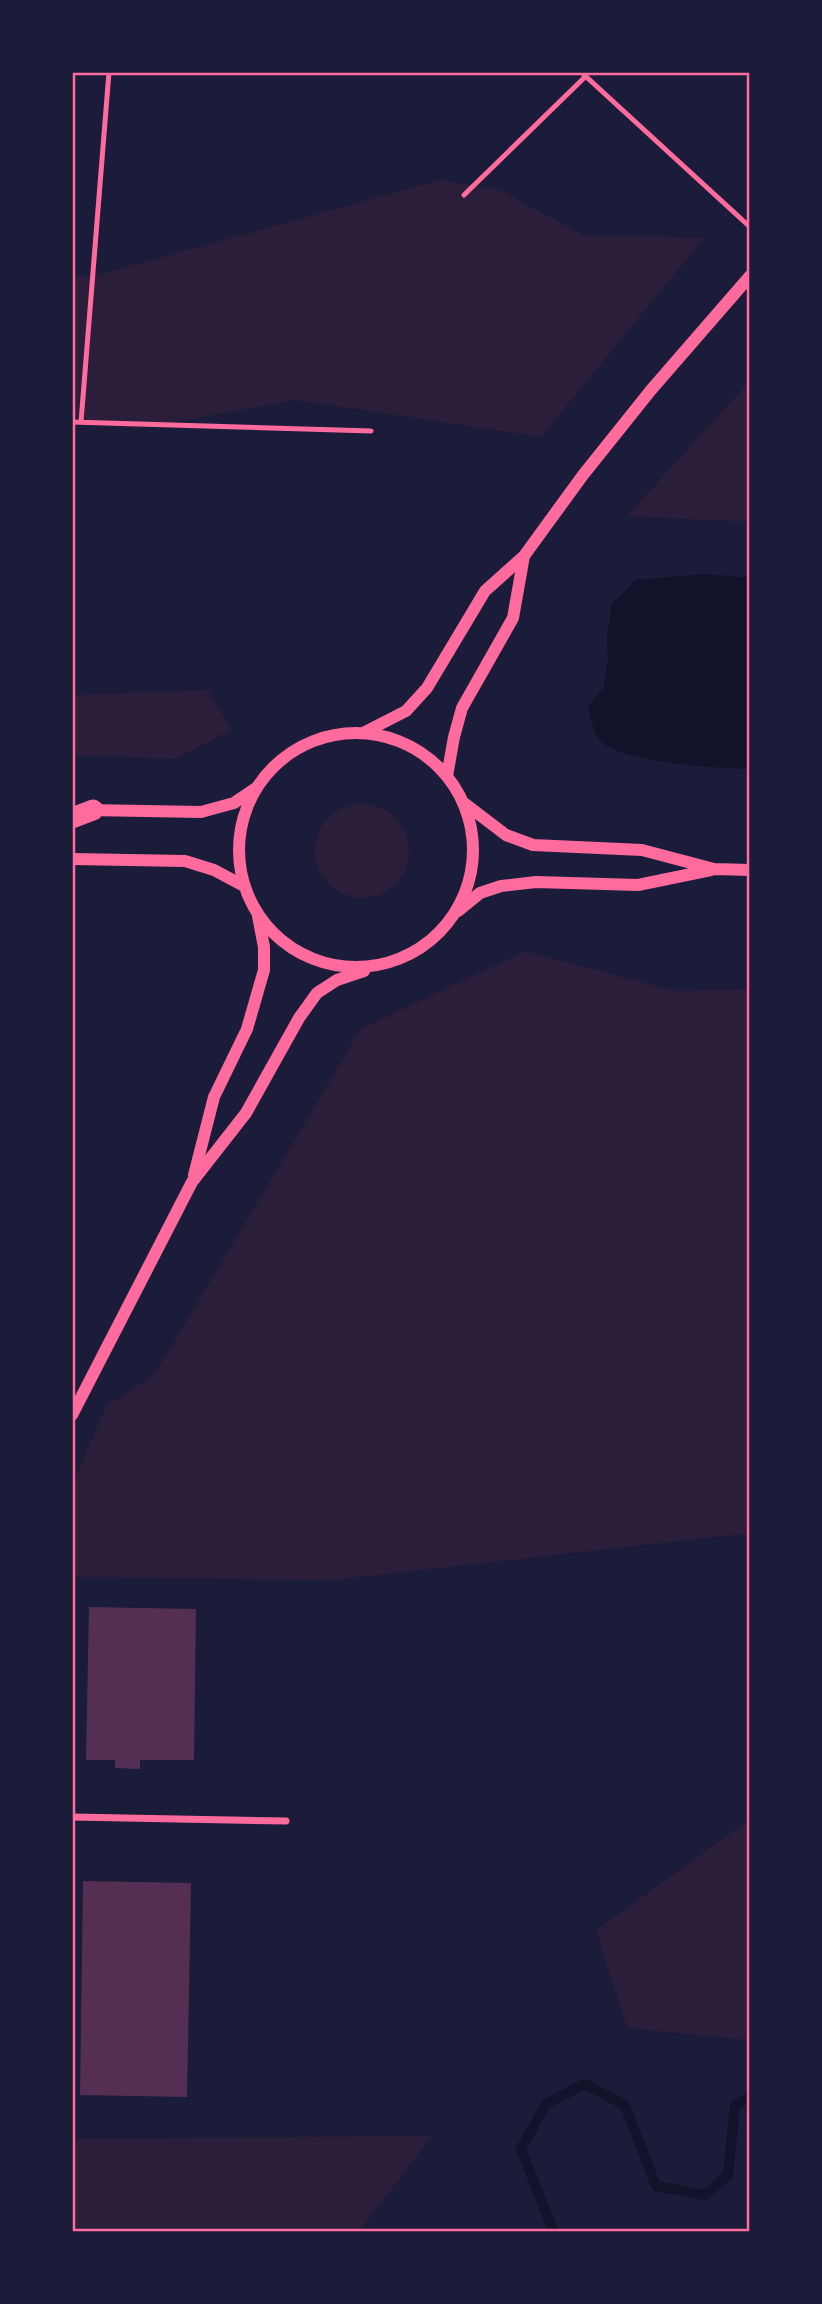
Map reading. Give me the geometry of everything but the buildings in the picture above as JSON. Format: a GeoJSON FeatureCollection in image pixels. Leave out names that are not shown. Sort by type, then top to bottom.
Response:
{"type":"FeatureCollection","features":[{"type":"Feature","properties":{"kind":"highway"},"geometry":{"type":"LineString","coordinates":[[72,818],[82,810]]}},
{"type":"Feature","properties":{"kind":"street"},"geometry":{"type":"LineString","coordinates":[[363,733],[406,711],[428,688],[485,591],[524,556],[650,390],[750,276]]}},
{"type":"Feature","properties":{"kind":"street"},"geometry":{"type":"LineString","coordinates":[[447,776],[462,708],[513,618],[524,556]]}},
{"type":"Feature","properties":{"kind":"street"},"geometry":{"type":"LineString","coordinates":[[192,1182],[215,1097],[247,1029],[264,970],[264,947],[258,916],[244,886],[238,852],[242,818],[257,788],[277,764],[303,746],[332,736],[363,733],[395,740],[424,754],[447,776],[464,803],[474,839],[471,876],[457,911]]}},
{"type":"Feature","properties":{"kind":"street"},"geometry":{"type":"LineString","coordinates":[[82,810],[201,812],[234,803],[257,788]]}},
{"type":"Feature","properties":{"kind":"street"},"geometry":{"type":"LineString","coordinates":[[464,803],[506,835],[533,845],[642,850],[714,869],[750,870]]}},
{"type":"Feature","properties":{"kind":"street"},"geometry":{"type":"LineString","coordinates":[[72,859],[185,861],[214,870],[244,886]]}},
{"type":"Feature","properties":{"kind":"street"},"geometry":{"type":"LineString","coordinates":[[72,1415],[192,1182],[246,1113],[299,1018],[317,993],[337,980],[408,956],[436,937],[457,911],[480,893],[501,886],[536,883],[638,885],[714,869]]}},
{"type":"Feature","properties":{"kind":"street"},"geometry":{"type":"LineString","coordinates":[[258,916],[281,941],[310,958],[342,967],[376,967]]}},
{"type":"Feature","properties":{"kind":"street"},"geometry":{"type":"LineString","coordinates":[[72,1817],[286,1821]]}},
{"type":"Feature","properties":{"kind":"lane"},"geometry":{"type":"LineString","coordinates":[[81,422],[108,72]]}},
{"type":"Feature","properties":{"kind":"lane"},"geometry":{"type":"LineString","coordinates":[[464,195],[584,74],[750,227]]}},
{"type":"Feature","properties":{"kind":"lane"},"geometry":{"type":"LineString","coordinates":[[72,422],[371,431]]}},
{"type":"Feature","properties":{"kind":"shaded area"},"geometry":{"type":"Polygon","coordinates":[[[440,180],[499,189],[583,235],[704,238],[541,437],[296,400],[135,429],[72,417],[72,275],[90,277],[440,180]]]}},
{"type":"Feature","properties":{"kind":"shaded area"},"geometry":{"type":"Polygon","coordinates":[[[750,381],[750,522],[627,516],[750,381]]]}},
{"type":"Feature","properties":{"kind":"shaded area"},"geometry":{"type":"Polygon","coordinates":[[[703,574],[750,578],[750,769],[645,759],[624,753],[598,738],[588,707],[603,688],[612,603],[636,580],[703,574]]]}},
{"type":"Feature","properties":{"kind":"shaded area"},"geometry":{"type":"Polygon","coordinates":[[[208,690],[231,730],[176,759],[72,755],[72,695],[208,690]]]}},
{"type":"Feature","properties":{"kind":"shaded area"},"geometry":{"type":"Polygon","coordinates":[[[362,804],[380,807],[395,818],[406,833],[409,851],[406,869],[395,884],[380,895],[362,898],[344,895],[329,884],[318,869],[315,851],[318,833],[329,818],[344,807],[362,804]]]}},
{"type":"Feature","properties":{"kind":"shaded area"},"geometry":{"type":"Polygon","coordinates":[[[525,951],[675,991],[750,989],[750,1533],[333,1580],[72,1577],[72,1486],[106,1406],[155,1374],[361,1029],[525,951]]]}},
{"type":"Feature","properties":{"kind":"shaded area"},"geometry":{"type":"Polygon","coordinates":[[[750,1751],[750,2040],[627,2028],[596,1930],[749,1820],[750,1751]]]}},
{"type":"Feature","properties":{"kind":"shaded area"},"geometry":{"type":"Polygon","coordinates":[[[432,2136],[361,2229],[351,2232],[72,2232],[72,2139],[432,2136]]]}},
{"type":"Feature","properties":{"kind":"waterway"},"geometry":{"type":"LineString","coordinates":[[554,2232],[521,2149],[546,2104],[585,2084],[625,2105],[656,2186],[705,2195],[728,2175],[735,2105],[750,2097]]}}]}
